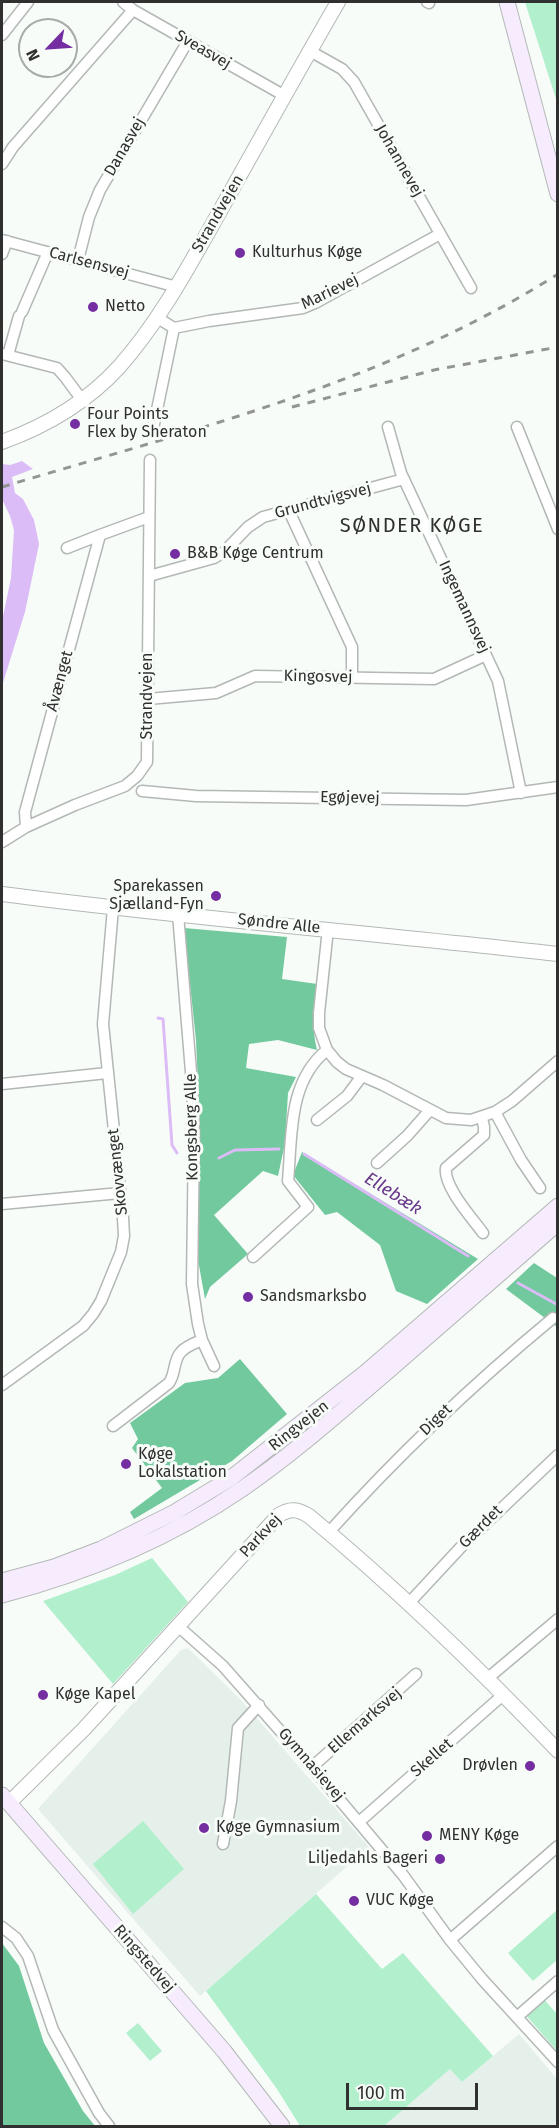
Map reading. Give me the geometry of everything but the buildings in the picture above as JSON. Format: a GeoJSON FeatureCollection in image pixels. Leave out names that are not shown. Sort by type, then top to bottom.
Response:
{"type":"FeatureCollection","features":[{"type":"Feature","properties":{"kind":"main road"},"geometry":{"type":"LineString","coordinates":[[507,2],[558,194]]}},
{"type":"Feature","properties":{"kind":"main road","name":"Ringvejen"},"geometry":{"type":"LineString","coordinates":[[2,1581],[54,1567],[101,1549],[175,1512],[231,1478],[365,1373],[558,1206]]}},
{"type":"Feature","properties":{"kind":"main road","name":"Ringvejen"},"geometry":{"type":"LineString","coordinates":[[2,1595],[54,1580],[143,1545],[179,1527],[240,1490],[304,1444],[558,1223]]}},
{"type":"Feature","properties":{"kind":"main road","name":"Ringstedvej"},"geometry":{"type":"LineString","coordinates":[[4,1802],[224,2051],[282,2127]]}},
{"type":"Feature","properties":{"kind":"street"},"geometry":{"type":"LineString","coordinates":[[2,35],[28,2]]}},
{"type":"Feature","properties":{"kind":"street","name":"Sveasvej"},"geometry":{"type":"LineString","coordinates":[[123,2],[133,10],[285,96]]}},
{"type":"Feature","properties":{"kind":"street","name":"Strandvejen"},"geometry":{"type":"LineString","coordinates":[[2,442],[36,429],[82,400],[118,368],[177,287],[338,2]]}},
{"type":"Feature","properties":{"kind":"street"},"geometry":{"type":"LineString","coordinates":[[2,164],[13,147],[133,10]]}},
{"type":"Feature","properties":{"kind":"street","name":"Danasvej"},"geometry":{"type":"LineString","coordinates":[[78,260],[88,217],[100,190],[188,40]]}},
{"type":"Feature","properties":{"kind":"street","name":"Johannevej"},"geometry":{"type":"LineString","coordinates":[[310,51],[342,69],[354,82],[471,288]]}},
{"type":"Feature","properties":{"kind":"street","name":"Marievej"},"geometry":{"type":"LineString","coordinates":[[174,328],[303,308],[440,234]]}},
{"type":"Feature","properties":{"kind":"street"},"geometry":{"type":"LineString","coordinates":[[2,254],[4,241]]}},
{"type":"Feature","properties":{"kind":"street","name":"Carlsensvej"},"geometry":{"type":"LineString","coordinates":[[4,241],[177,287]]}},
{"type":"Feature","properties":{"kind":"street"},"geometry":{"type":"LineString","coordinates":[[48,252],[5,355],[57,368],[82,400]]}},
{"type":"Feature","properties":{"kind":"street"},"geometry":{"type":"LineString","coordinates":[[153,429],[174,328],[156,317]]}},
{"type":"Feature","properties":{"kind":"street","name":"Ingemannsvej"},"geometry":{"type":"LineString","coordinates":[[388,427],[404,479],[498,681],[521,793]]}},
{"type":"Feature","properties":{"kind":"street"},"geometry":{"type":"LineString","coordinates":[[517,427],[558,529]]}},
{"type":"Feature","properties":{"kind":"street","name":"Strandvejen"},"geometry":{"type":"LineString","coordinates":[[2,842],[26,827],[125,786],[137,776],[147,762],[150,460]]}},
{"type":"Feature","properties":{"kind":"street","name":"Grundtvigsvej"},"geometry":{"type":"LineString","coordinates":[[150,576],[214,558],[224,552],[248,527],[263,517],[404,479]]}},
{"type":"Feature","properties":{"kind":"street"},"geometry":{"type":"LineString","coordinates":[[289,511],[352,647],[352,677]]}},
{"type":"Feature","properties":{"kind":"street"},"geometry":{"type":"LineString","coordinates":[[67,548],[149,517]]}},
{"type":"Feature","properties":{"kind":"street","name":"Åvænget"},"geometry":{"type":"LineString","coordinates":[[26,827],[25,812],[100,535]]}},
{"type":"Feature","properties":{"kind":"street","name":"Kingosvej"},"geometry":{"type":"LineString","coordinates":[[148,699],[216,693],[255,676],[434,679],[486,655]]}},
{"type":"Feature","properties":{"kind":"street","name":"Egøjevej"},"geometry":{"type":"LineString","coordinates":[[142,791],[196,796],[466,800],[558,787]]}},
{"type":"Feature","properties":{"kind":"street","name":"Søndre Alle"},"geometry":{"type":"LineString","coordinates":[[2,894],[113,908],[558,954]]}},
{"type":"Feature","properties":{"kind":"street","name":"Skovvænget"},"geometry":{"type":"LineString","coordinates":[[2,1385],[83,1326],[99,1304],[121,1252],[124,1236],[107,1073],[103,1010],[113,908]]}},
{"type":"Feature","properties":{"kind":"street","name":"Kongsberg Alle"},"geometry":{"type":"LineString","coordinates":[[178,914],[194,1125],[192,1284],[202,1340],[214,1366]]}},
{"type":"Feature","properties":{"kind":"street"},"geometry":{"type":"LineString","coordinates":[[328,929],[319,1013],[321,1036],[327,1050],[346,1069],[383,1085],[446,1118],[471,1120],[495,1112],[512,1101],[554,1064],[558,1076]]}},
{"type":"Feature","properties":{"kind":"street"},"geometry":{"type":"LineString","coordinates":[[253,1257],[308,1207],[288,1180],[292,1130],[296,1098],[301,1082],[310,1067],[327,1050]]}},
{"type":"Feature","properties":{"kind":"street"},"geometry":{"type":"LineString","coordinates":[[2,1084],[107,1073]]}},
{"type":"Feature","properties":{"kind":"street"},"geometry":{"type":"LineString","coordinates":[[317,1120],[347,1096],[362,1076]]}},
{"type":"Feature","properties":{"kind":"street"},"geometry":{"type":"LineString","coordinates":[[377,1163],[407,1136],[430,1110]]}},
{"type":"Feature","properties":{"kind":"street"},"geometry":{"type":"LineString","coordinates":[[495,1112],[520,1160],[540,1188]]}},
{"type":"Feature","properties":{"kind":"street"},"geometry":{"type":"LineString","coordinates":[[482,1118],[484,1135],[446,1168],[445,1172],[458,1199],[483,1233]]}},
{"type":"Feature","properties":{"kind":"street"},"geometry":{"type":"LineString","coordinates":[[2,1204],[120,1193]]}},
{"type":"Feature","properties":{"kind":"street","name":"Diget"},"geometry":{"type":"LineString","coordinates":[[329,1532],[436,1420],[553,1318]]}},
{"type":"Feature","properties":{"kind":"street"},"geometry":{"type":"LineString","coordinates":[[113,1426],[170,1383],[174,1376],[177,1357],[182,1350],[202,1340]]}},
{"type":"Feature","properties":{"kind":"street","name":"Gærdet"},"geometry":{"type":"LineString","coordinates":[[409,1603],[461,1547],[558,1455]]}},
{"type":"Feature","properties":{"kind":"street","name":"Parkvej"},"geometry":{"type":"LineString","coordinates":[[4,1802],[84,1729],[271,1524],[286,1511],[301,1511],[329,1532],[409,1603],[488,1678],[558,1751]]}},
{"type":"Feature","properties":{"kind":"street"},"geometry":{"type":"LineString","coordinates":[[488,1678],[558,1619]]}},
{"type":"Feature","properties":{"kind":"street","name":"Gymnasievej"},"geometry":{"type":"LineString","coordinates":[[179,1627],[223,1666],[259,1706],[403,1875],[450,1940],[558,2062]]}},
{"type":"Feature","properties":{"kind":"street","name":"Ellemarksvej"},"geometry":{"type":"LineString","coordinates":[[312,1767],[416,1674]]}},
{"type":"Feature","properties":{"kind":"street","name":"Skellet"},"geometry":{"type":"LineString","coordinates":[[359,1822],[504,1694]]}},
{"type":"Feature","properties":{"kind":"street"},"geometry":{"type":"LineString","coordinates":[[223,1844],[231,1801],[238,1728],[259,1706]]}},
{"type":"Feature","properties":{"kind":"street"},"geometry":{"type":"LineString","coordinates":[[450,1940],[558,1846]]}},
{"type":"Feature","properties":{"kind":"street"},"geometry":{"type":"LineString","coordinates":[[2,1927],[16,1938],[28,1956],[53,2030],[99,2114],[109,2127]]}},
{"type":"Feature","properties":{"kind":"street"},"geometry":{"type":"LineString","coordinates":[[517,2017],[558,1981]]}},
{"type":"Feature","properties":{"kind":"shaded area"},"geometry":{"type":"Polygon","coordinates":[[[22,461],[33,469],[12,477],[15,493],[23,499],[34,520],[39,544],[25,612],[2,686],[2,621],[11,578],[14,530],[2,499],[2,464],[10,465],[22,461]]]}},
{"type":"Feature","properties":{"kind":"shaded area","name":"Køge Gymnasium"},"geometry":{"type":"Polygon","coordinates":[[[188,1648],[241,1700],[369,1847],[200,1996],[38,1809],[181,1650],[188,1648]]]}},
{"type":"Feature","properties":{"kind":"shaded area"},"geometry":{"type":"Polygon","coordinates":[[[519,2034],[557,2079],[557,2126],[384,2126],[450,2069],[462,2082],[519,2034]]]}},
{"type":"Feature","properties":{"kind":"green space"},"geometry":{"type":"Polygon","coordinates":[[[525,2],[557,2],[557,102],[525,2]]]}},
{"type":"Feature","properties":{"kind":"green space"},"geometry":{"type":"Polygon","coordinates":[[[184,928],[287,937],[282,979],[317,984],[314,1025],[317,1050],[278,1040],[249,1044],[246,1068],[296,1077],[288,1093],[285,1143],[278,1176],[263,1171],[214,1215],[248,1254],[210,1287],[205,1299],[197,1254],[200,1130],[196,1040],[184,928]]]}},
{"type":"Feature","properties":{"kind":"green space"},"geometry":{"type":"Polygon","coordinates":[[[302,1152],[478,1259],[427,1304],[396,1291],[380,1245],[337,1212],[325,1215],[293,1175],[302,1152]]]}},
{"type":"Feature","properties":{"kind":"green space"},"geometry":{"type":"Polygon","coordinates":[[[534,1263],[557,1278],[557,1327],[506,1289],[534,1263]]]}},
{"type":"Feature","properties":{"kind":"green space"},"geometry":{"type":"Polygon","coordinates":[[[240,1359],[287,1414],[232,1461],[134,1519],[130,1512],[162,1488],[132,1448],[138,1439],[130,1423],[185,1383],[218,1378],[240,1359]]]}},
{"type":"Feature","properties":{"kind":"green space"},"geometry":{"type":"Polygon","coordinates":[[[152,1558],[188,1602],[113,1684],[43,1601],[115,1575],[152,1558]]]}},
{"type":"Feature","properties":{"kind":"green space"},"geometry":{"type":"Polygon","coordinates":[[[143,1821],[184,1869],[133,1914],[93,1864],[143,1821]]]}},
{"type":"Feature","properties":{"kind":"green space"},"geometry":{"type":"Polygon","coordinates":[[[316,1894],[382,1969],[403,1953],[493,2056],[462,2082],[450,2069],[384,2126],[300,2126],[277,2089],[206,1991],[316,1894]]]}},
{"type":"Feature","properties":{"kind":"green space"},"geometry":{"type":"Polygon","coordinates":[[[557,1910],[557,1960],[533,1981],[508,1953],[557,1910]]]}},
{"type":"Feature","properties":{"kind":"green space"},"geometry":{"type":"Polygon","coordinates":[[[2,1943],[19,1966],[44,2043],[83,2111],[95,2126],[2,2126],[2,1943]]]}},
{"type":"Feature","properties":{"kind":"green space"},"geometry":{"type":"Polygon","coordinates":[[[542,1997],[557,2014],[557,2051],[524,2013],[542,1997]]]}},
{"type":"Feature","properties":{"kind":"green space"},"geometry":{"type":"Polygon","coordinates":[[[138,2023],[162,2051],[150,2061],[126,2033],[138,2023]]]}},
{"type":"Feature","properties":{"kind":"waterway","name":"Ellebæk"},"geometry":{"type":"LineString","coordinates":[[158,1018],[163,1019],[172,1145],[177,1153]]}},
{"type":"Feature","properties":{"kind":"waterway","name":"Ellebæk"},"geometry":{"type":"LineString","coordinates":[[219,1158],[235,1150],[279,1149]]}},
{"type":"Feature","properties":{"kind":"waterway","name":"Ellebæk"},"geometry":{"type":"LineString","coordinates":[[304,1154],[468,1256]]}},
{"type":"Feature","properties":{"kind":"waterway","name":"Ellebæk"},"geometry":{"type":"LineString","coordinates":[[518,1283],[558,1305]]}},
{"type":"Feature","properties":{"kind":"railway"},"geometry":{"type":"LineString","coordinates":[[2,487],[217,423],[357,374],[426,345],[493,312],[558,274]]}},
{"type":"Feature","properties":{"kind":"railway"},"geometry":{"type":"LineString","coordinates":[[292,407],[434,370],[558,347]]}},
{"type":"Feature","properties":{"kind":"place","name":"Kulturhus Køge"},"geometry":{"type":"Point","coordinates":[240,253]}},
{"type":"Feature","properties":{"kind":"place","name":"Netto"},"geometry":{"type":"Point","coordinates":[93,307]}},
{"type":"Feature","properties":{"kind":"place","name":"Four Points Flex by Sheraton"},"geometry":{"type":"Point","coordinates":[75,424]}},
{"type":"Feature","properties":{"kind":"place","name":"B&B Køge Centrum"},"geometry":{"type":"Point","coordinates":[175,554]}},
{"type":"Feature","properties":{"kind":"place","name":"Sparekassen Sjælland-Fyn"},"geometry":{"type":"Point","coordinates":[216,896]}},
{"type":"Feature","properties":{"kind":"place","name":"Sandsmarksbo"},"geometry":{"type":"Point","coordinates":[248,1297]}},
{"type":"Feature","properties":{"kind":"place","name":"Køge Lokalstation"},"geometry":{"type":"Point","coordinates":[126,1464]}},
{"type":"Feature","properties":{"kind":"place","name":"Køge Kapel"},"geometry":{"type":"Point","coordinates":[43,1695]}},
{"type":"Feature","properties":{"kind":"place","name":"Drøvlen"},"geometry":{"type":"Point","coordinates":[530,1766]}},
{"type":"Feature","properties":{"kind":"place","name":"Køge Gymnasium"},"geometry":{"type":"Point","coordinates":[204,1828]}},
{"type":"Feature","properties":{"kind":"place","name":"MENY Køge"},"geometry":{"type":"Point","coordinates":[427,1836]}},
{"type":"Feature","properties":{"kind":"place","name":"Liljedahls Bageri"},"geometry":{"type":"Point","coordinates":[440,1859]}},
{"type":"Feature","properties":{"kind":"place","name":"VUC Køge"},"geometry":{"type":"Point","coordinates":[354,1901]}},
{"type":"Feature","properties":{"kind":"district","name":"SØNDER KØGE"},"geometry":{"type":"Point","coordinates":[412,526]}}]}
